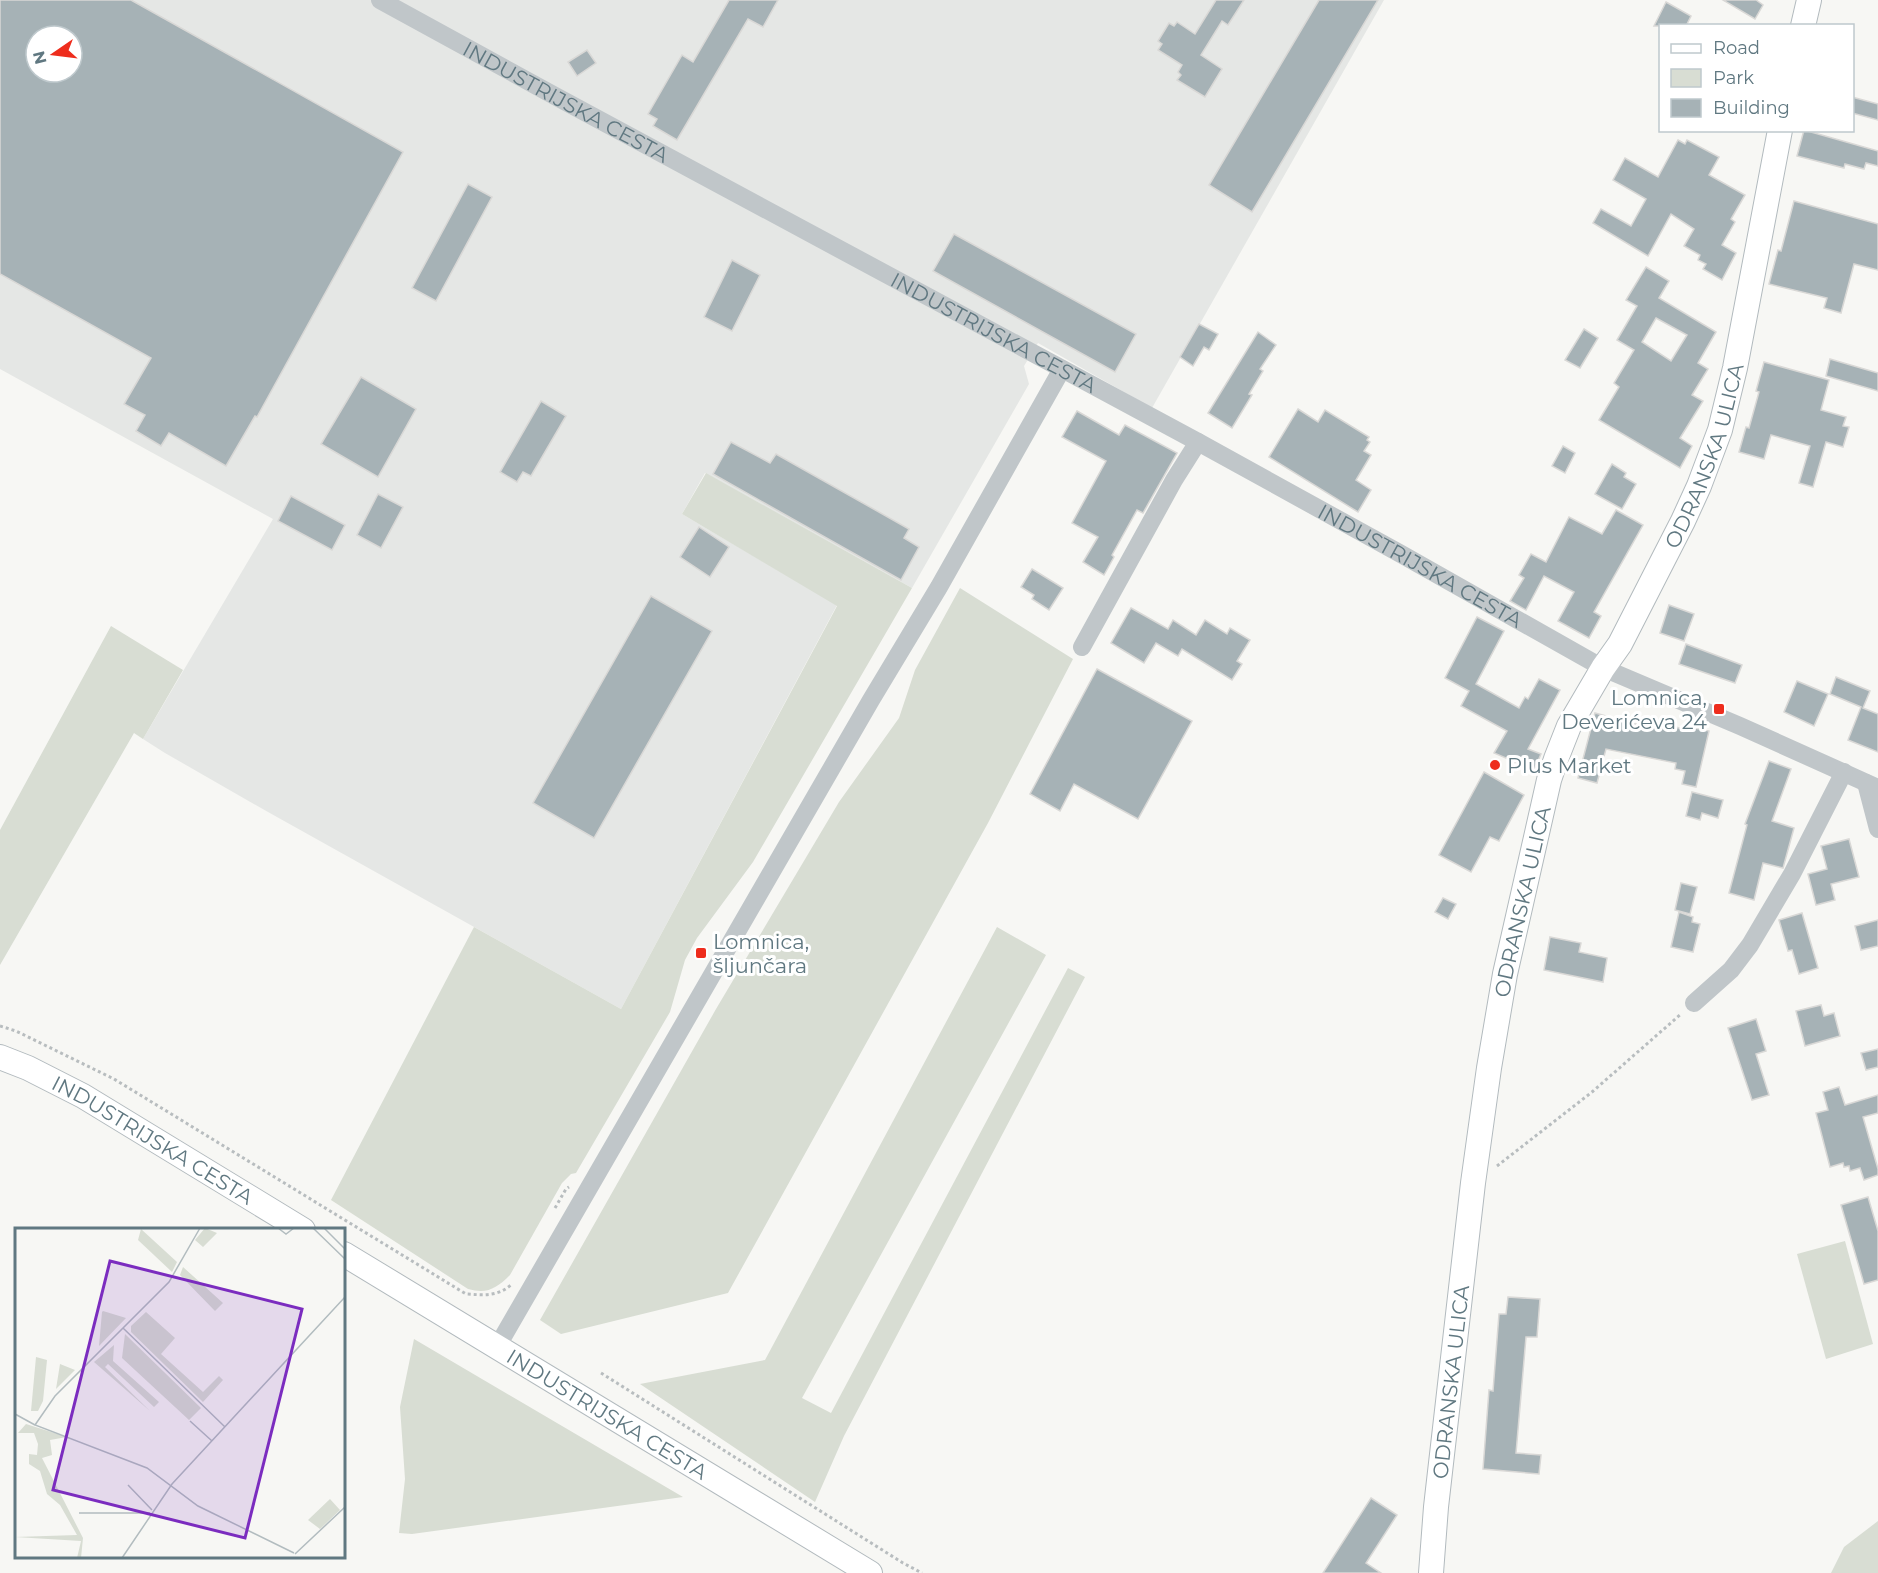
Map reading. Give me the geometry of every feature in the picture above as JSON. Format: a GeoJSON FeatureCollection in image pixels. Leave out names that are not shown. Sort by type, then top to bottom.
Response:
{"type":"FeatureCollection","features":[{"type":"Feature","properties":{"kind":"main road"},"geometry":{"type":"LineString","coordinates":[[1803,24],[1809,0]]}},
{"type":"Feature","properties":{"kind":"main road","name":"ODRANSKA ULICA"},"geometry":{"type":"LineString","coordinates":[[1431,1573],[1436,1507],[1473,1183],[1489,1068],[1505,974],[1549,780],[1569,726],[1620,644],[1683,521],[1720,430],[1735,368],[1780,132]]}},
{"type":"Feature","properties":{"kind":"main road","name":"INDUSTRIJSKA CESTA"},"geometry":{"type":"LineString","coordinates":[[0,1057],[46,1076],[83,1096],[300,1228]]}},
{"type":"Feature","properties":{"kind":"main road","name":"INDUSTRIJSKA CESTA"},"geometry":{"type":"LineString","coordinates":[[345,1255],[870,1573]]}},
{"type":"Feature","properties":{"kind":"street","name":"INDUSTRIJSKA CESTA"},"geometry":{"type":"LineString","coordinates":[[380,0],[544,91],[1198,442],[1604,668],[1872,785]]}},
{"type":"Feature","properties":{"kind":"street"},"geometry":{"type":"LineString","coordinates":[[497,1347],[871,700],[939,587],[1062,369]]}},
{"type":"Feature","properties":{"kind":"street"},"geometry":{"type":"LineString","coordinates":[[1082,647],[1174,480],[1198,442]]}},
{"type":"Feature","properties":{"kind":"street"},"geometry":{"type":"LineString","coordinates":[[1694,1002],[1731,970],[1750,945],[1791,874],[1844,772]]}},
{"type":"Feature","properties":{"kind":"street"},"geometry":{"type":"LineString","coordinates":[[1872,785],[1878,829]]}},
{"type":"Feature","properties":{"kind":"path"},"geometry":{"type":"LineString","coordinates":[[1473,1183],[1592,1092],[1694,1002]]}},
{"type":"Feature","properties":{"kind":"path"},"geometry":{"type":"LineString","coordinates":[[0,1026],[16,1031],[114,1079],[465,1294],[490,1295],[505,1290],[516,1280]]}},
{"type":"Feature","properties":{"kind":"path"},"geometry":{"type":"LineString","coordinates":[[552,1213],[566,1189],[572,1185],[588,1190]]}},
{"type":"Feature","properties":{"kind":"path"},"geometry":{"type":"LineString","coordinates":[[602,1373],[922,1573]]}},
{"type":"Feature","properties":{"kind":"shaded area"},"geometry":{"type":"Polygon","coordinates":[[[0,0],[1384,0],[1152,408],[1038,343],[1024,366],[1029,384],[912,588],[705,473],[682,514],[837,605],[621,1009],[268,812],[143,739],[273,519],[0,369],[0,0]]]}},
{"type":"Feature","properties":{"kind":"green space"},"geometry":{"type":"Polygon","coordinates":[[[706,473],[912,588],[753,862],[697,938],[685,960],[670,1012],[576,1173],[571,1174],[562,1183],[510,1275],[491,1289],[481,1291],[468,1289],[331,1200],[474,927],[621,1009],[837,606],[682,514],[706,473]]]}},
{"type":"Feature","properties":{"kind":"green space"},"geometry":{"type":"Polygon","coordinates":[[[960,588],[1073,659],[988,823],[728,1293],[561,1334],[540,1320],[716,1009],[839,802],[899,718],[915,670],[960,588]]]}},
{"type":"Feature","properties":{"kind":"green space"},"geometry":{"type":"Polygon","coordinates":[[[111,626],[183,670],[143,739],[134,733],[0,965],[0,830],[111,626]]]}},
{"type":"Feature","properties":{"kind":"green space"},"geometry":{"type":"Polygon","coordinates":[[[997,927],[1046,955],[802,1398],[831,1413],[1068,968],[1085,977],[844,1436],[815,1502],[640,1384],[765,1360],[997,927]]]}},
{"type":"Feature","properties":{"kind":"green space"},"geometry":{"type":"Polygon","coordinates":[[[1845,1241],[1873,1344],[1826,1359],[1797,1254],[1845,1241]]]}},
{"type":"Feature","properties":{"kind":"green space"},"geometry":{"type":"Polygon","coordinates":[[[414,1339],[683,1497],[412,1534],[399,1533],[405,1479],[400,1407],[414,1339]]]}},
{"type":"Feature","properties":{"kind":"green space"},"geometry":{"type":"Polygon","coordinates":[[[1878,1521],[1878,1573],[1831,1573],[1844,1547],[1878,1521]]]}},
{"type":"Feature","properties":{"kind":"building"},"geometry":{"type":"Polygon","coordinates":[[[0,0],[131,0],[403,152],[257,417],[255,416],[226,466],[169,433],[161,446],[136,431],[145,415],[124,404],[151,358],[0,274],[0,0]]]}},
{"type":"Feature","properties":{"kind":"building"},"geometry":{"type":"Polygon","coordinates":[[[729,0],[778,0],[763,27],[748,19],[677,140],[653,126],[657,119],[648,114],[682,55],[693,62],[729,0]]]}},
{"type":"Feature","properties":{"kind":"building"},"geometry":{"type":"Polygon","coordinates":[[[1216,0],[1244,0],[1228,25],[1222,21],[1201,55],[1222,69],[1205,97],[1177,80],[1181,75],[1178,72],[1182,65],[1158,50],[1162,44],[1158,41],[1169,23],[1174,26],[1177,22],[1195,34],[1216,0]]]}},
{"type":"Feature","properties":{"kind":"building"},"geometry":{"type":"Polygon","coordinates":[[[1319,0],[1378,0],[1252,212],[1209,185],[1319,0]]]}},
{"type":"Feature","properties":{"kind":"building"},"geometry":{"type":"Polygon","coordinates":[[[1723,0],[1756,0],[1763,5],[1755,19],[1723,0]]]}},
{"type":"Feature","properties":{"kind":"building"},"geometry":{"type":"Polygon","coordinates":[[[1666,2],[1691,16],[1687,24],[1654,26],[1666,2]]]}},
{"type":"Feature","properties":{"kind":"building"},"geometry":{"type":"Polygon","coordinates":[[[587,50],[596,63],[577,76],[568,62],[587,50]]]}},
{"type":"Feature","properties":{"kind":"building"},"geometry":{"type":"Polygon","coordinates":[[[1854,98],[1878,104],[1878,120],[1854,114],[1854,98]]]}},
{"type":"Feature","properties":{"kind":"building"},"geometry":{"type":"Polygon","coordinates":[[[1803,132],[1811,132],[1878,151],[1878,166],[1866,163],[1864,169],[1845,164],[1844,168],[1797,156],[1803,132]]]}},
{"type":"Feature","properties":{"kind":"building"},"geometry":{"type":"Polygon","coordinates":[[[1678,140],[1685,144],[1687,140],[1719,157],[1709,175],[1745,195],[1731,219],[1735,222],[1722,245],[1736,253],[1722,280],[1703,269],[1706,264],[1698,260],[1700,255],[1684,246],[1694,229],[1671,214],[1648,256],[1593,223],[1601,209],[1631,226],[1646,199],[1613,180],[1625,158],[1658,177],[1678,140]]]}},
{"type":"Feature","properties":{"kind":"building"},"geometry":{"type":"Polygon","coordinates":[[[468,184],[492,197],[436,301],[412,288],[468,184]]]}},
{"type":"Feature","properties":{"kind":"building"},"geometry":{"type":"Polygon","coordinates":[[[1794,201],[1878,224],[1878,270],[1854,264],[1841,313],[1824,308],[1827,298],[1769,284],[1778,250],[1781,251],[1794,201]]]}},
{"type":"Feature","properties":{"kind":"building"},"geometry":{"type":"Polygon","coordinates":[[[954,234],[1136,334],[1115,372],[933,271],[954,234]]]}},
{"type":"Feature","properties":{"kind":"building"},"geometry":{"type":"Polygon","coordinates":[[[732,260],[760,275],[732,331],[704,317],[732,260]]]}},
{"type":"Feature","properties":{"kind":"building"},"geometry":{"type":"Polygon","coordinates":[[[1646,267],[1669,281],[1659,298],[1716,332],[1698,363],[1708,369],[1692,395],[1703,401],[1680,438],[1692,446],[1680,468],[1599,420],[1619,387],[1614,383],[1634,350],[1617,340],[1637,306],[1626,300],[1646,267]],[[1656,318],[1642,342],[1671,361],[1687,335],[1656,318]]]}},
{"type":"Feature","properties":{"kind":"building"},"geometry":{"type":"Polygon","coordinates":[[[1199,324],[1218,334],[1209,350],[1204,347],[1193,366],[1180,357],[1199,324]]]}},
{"type":"Feature","properties":{"kind":"building"},"geometry":{"type":"Polygon","coordinates":[[[1584,329],[1598,338],[1580,368],[1565,360],[1584,329]]]}},
{"type":"Feature","properties":{"kind":"building"},"geometry":{"type":"Polygon","coordinates":[[[1258,332],[1276,345],[1260,369],[1263,371],[1249,394],[1252,395],[1232,428],[1208,413],[1258,332]]]}},
{"type":"Feature","properties":{"kind":"building"},"geometry":{"type":"Polygon","coordinates":[[[1830,359],[1878,373],[1878,391],[1826,376],[1830,359]]]}},
{"type":"Feature","properties":{"kind":"building"},"geometry":{"type":"Polygon","coordinates":[[[1764,362],[1829,380],[1821,410],[1846,417],[1843,426],[1849,427],[1843,447],[1826,442],[1813,487],[1799,483],[1810,446],[1771,435],[1764,459],[1739,452],[1746,427],[1749,428],[1759,392],[1756,391],[1764,362]]]}},
{"type":"Feature","properties":{"kind":"building"},"geometry":{"type":"Polygon","coordinates":[[[361,377],[416,409],[378,477],[321,444],[361,377]]]}},
{"type":"Feature","properties":{"kind":"building"},"geometry":{"type":"Polygon","coordinates":[[[541,401],[566,416],[531,476],[523,472],[517,482],[500,472],[541,401]]]}},
{"type":"Feature","properties":{"kind":"building"},"geometry":{"type":"Polygon","coordinates":[[[1298,409],[1318,422],[1325,410],[1369,437],[1367,440],[1370,442],[1364,451],[1371,455],[1356,480],[1371,490],[1358,512],[1269,457],[1298,409]]]}},
{"type":"Feature","properties":{"kind":"building"},"geometry":{"type":"Polygon","coordinates":[[[1077,411],[1119,435],[1125,425],[1177,453],[1143,513],[1137,510],[1112,555],[1114,557],[1104,575],[1083,562],[1098,537],[1072,523],[1106,461],[1062,437],[1077,411]]]}},
{"type":"Feature","properties":{"kind":"building"},"geometry":{"type":"Polygon","coordinates":[[[731,442],[770,463],[776,454],[909,529],[904,538],[919,547],[901,580],[713,474],[731,442]]]}},
{"type":"Feature","properties":{"kind":"building"},"geometry":{"type":"Polygon","coordinates":[[[1563,446],[1575,453],[1565,473],[1552,466],[1563,446]]]}},
{"type":"Feature","properties":{"kind":"building"},"geometry":{"type":"Polygon","coordinates":[[[1612,464],[1626,473],[1624,477],[1636,484],[1622,509],[1595,494],[1612,464]]]}},
{"type":"Feature","properties":{"kind":"building"},"geometry":{"type":"Polygon","coordinates":[[[378,494],[403,507],[381,548],[357,535],[378,494]]]}},
{"type":"Feature","properties":{"kind":"building"},"geometry":{"type":"Polygon","coordinates":[[[291,496],[345,525],[332,550],[278,521],[291,496]]]}},
{"type":"Feature","properties":{"kind":"building"},"geometry":{"type":"Polygon","coordinates":[[[1616,510],[1643,525],[1594,612],[1601,616],[1589,638],[1558,621],[1574,592],[1544,576],[1526,610],[1510,601],[1524,578],[1519,575],[1531,554],[1546,562],[1569,517],[1602,534],[1616,510]]]}},
{"type":"Feature","properties":{"kind":"building"},"geometry":{"type":"Polygon","coordinates":[[[699,527],[729,547],[710,577],[680,557],[699,527]]]}},
{"type":"Feature","properties":{"kind":"building"},"geometry":{"type":"Polygon","coordinates":[[[1032,569],[1063,588],[1049,610],[1032,599],[1034,595],[1021,587],[1032,569]]]}},
{"type":"Feature","properties":{"kind":"building"},"geometry":{"type":"Polygon","coordinates":[[[651,596],[712,631],[594,838],[533,803],[651,596]]]}},
{"type":"Feature","properties":{"kind":"building"},"geometry":{"type":"Polygon","coordinates":[[[1669,605],[1694,614],[1684,641],[1660,633],[1669,605]]]}},
{"type":"Feature","properties":{"kind":"building"},"geometry":{"type":"Polygon","coordinates":[[[1131,608],[1168,629],[1173,620],[1196,635],[1205,620],[1227,634],[1230,628],[1250,640],[1237,661],[1242,664],[1232,680],[1182,649],[1178,656],[1156,643],[1144,663],[1111,643],[1131,608]]]}},
{"type":"Feature","properties":{"kind":"building"},"geometry":{"type":"Polygon","coordinates":[[[1477,617],[1504,631],[1476,684],[1519,708],[1525,697],[1528,699],[1539,679],[1560,690],[1528,749],[1541,754],[1534,770],[1494,753],[1507,731],[1461,706],[1469,691],[1445,678],[1477,617]]]}},
{"type":"Feature","properties":{"kind":"building"},"geometry":{"type":"Polygon","coordinates":[[[1686,644],[1742,665],[1735,683],[1679,664],[1686,644]]]}},
{"type":"Feature","properties":{"kind":"building"},"geometry":{"type":"Polygon","coordinates":[[[1097,669],[1192,721],[1138,819],[1074,784],[1060,811],[1030,794],[1097,669]]]}},
{"type":"Feature","properties":{"kind":"building"},"geometry":{"type":"Polygon","coordinates":[[[1836,677],[1870,691],[1863,708],[1878,714],[1878,752],[1848,740],[1861,707],[1830,694],[1836,677]]]}},
{"type":"Feature","properties":{"kind":"building"},"geometry":{"type":"Polygon","coordinates":[[[1797,681],[1828,694],[1814,726],[1784,712],[1797,681]]]}},
{"type":"Feature","properties":{"kind":"building"},"geometry":{"type":"Polygon","coordinates":[[[1595,713],[1643,726],[1645,720],[1684,729],[1685,726],[1709,731],[1696,787],[1682,784],[1685,771],[1675,769],[1676,763],[1606,749],[1597,783],[1578,778],[1595,713]]]}},
{"type":"Feature","properties":{"kind":"building"},"geometry":{"type":"Polygon","coordinates":[[[1769,761],[1791,769],[1772,821],[1794,828],[1783,868],[1763,863],[1754,900],[1729,893],[1747,825],[1745,824],[1769,761]]]}},
{"type":"Feature","properties":{"kind":"building"},"geometry":{"type":"Polygon","coordinates":[[[1484,772],[1524,795],[1499,841],[1490,837],[1471,872],[1439,855],[1484,772]]]}},
{"type":"Feature","properties":{"kind":"building"},"geometry":{"type":"Polygon","coordinates":[[[1692,792],[1723,800],[1718,818],[1702,813],[1700,820],[1686,816],[1692,792]]]}},
{"type":"Feature","properties":{"kind":"building"},"geometry":{"type":"Polygon","coordinates":[[[1849,839],[1859,877],[1831,884],[1835,900],[1816,905],[1808,874],[1827,869],[1821,846],[1849,839]]]}},
{"type":"Feature","properties":{"kind":"building"},"geometry":{"type":"Polygon","coordinates":[[[1681,883],[1697,887],[1690,914],[1675,910],[1681,883]]]}},
{"type":"Feature","properties":{"kind":"building"},"geometry":{"type":"Polygon","coordinates":[[[1443,898],[1456,904],[1448,919],[1435,912],[1443,898]]]}},
{"type":"Feature","properties":{"kind":"building"},"geometry":{"type":"Polygon","coordinates":[[[1679,912],[1693,917],[1692,922],[1700,924],[1693,952],[1671,947],[1679,912]]]}},
{"type":"Feature","properties":{"kind":"building"},"geometry":{"type":"Polygon","coordinates":[[[1802,913],[1818,968],[1799,974],[1792,950],[1788,951],[1779,920],[1802,913]]]}},
{"type":"Feature","properties":{"kind":"building"},"geometry":{"type":"Polygon","coordinates":[[[1878,920],[1878,946],[1861,950],[1855,926],[1878,920]]]}},
{"type":"Feature","properties":{"kind":"building"},"geometry":{"type":"Polygon","coordinates":[[[1550,937],[1581,943],[1579,952],[1607,958],[1603,982],[1544,970],[1550,937]]]}},
{"type":"Feature","properties":{"kind":"building"},"geometry":{"type":"Polygon","coordinates":[[[1821,1005],[1824,1016],[1834,1013],[1840,1036],[1805,1046],[1796,1011],[1821,1005]]]}},
{"type":"Feature","properties":{"kind":"building"},"geometry":{"type":"Polygon","coordinates":[[[1756,1019],[1766,1051],[1756,1054],[1769,1095],[1752,1100],[1728,1028],[1756,1019]]]}},
{"type":"Feature","properties":{"kind":"building"},"geometry":{"type":"Polygon","coordinates":[[[1878,1049],[1878,1067],[1866,1070],[1861,1053],[1878,1049]]]}},
{"type":"Feature","properties":{"kind":"building"},"geometry":{"type":"Polygon","coordinates":[[[1839,1087],[1845,1105],[1878,1095],[1878,1113],[1863,1117],[1878,1175],[1864,1180],[1860,1168],[1850,1171],[1849,1166],[1844,1167],[1843,1163],[1830,1167],[1816,1113],[1828,1110],[1823,1092],[1839,1087]]]}},
{"type":"Feature","properties":{"kind":"building"},"geometry":{"type":"Polygon","coordinates":[[[1868,1197],[1878,1231],[1878,1280],[1864,1284],[1841,1205],[1868,1197]]]}},
{"type":"Feature","properties":{"kind":"building"},"geometry":{"type":"Polygon","coordinates":[[[1508,1297],[1540,1299],[1537,1337],[1526,1337],[1516,1453],[1541,1455],[1539,1474],[1483,1469],[1489,1390],[1493,1391],[1499,1314],[1506,1314],[1508,1297]]]}},
{"type":"Feature","properties":{"kind":"building"},"geometry":{"type":"Polygon","coordinates":[[[1371,1498],[1397,1515],[1366,1563],[1381,1573],[1323,1573],[1371,1498]]]}},
{"type":"Feature","properties":{"kind":"place","name":"Lomnica, Deverićeva 24"},"geometry":{"type":"Point","coordinates":[1719,709]}},
{"type":"Feature","properties":{"kind":"place","name":"Plus Market"},"geometry":{"type":"Point","coordinates":[1495,765]}},
{"type":"Feature","properties":{"kind":"place","name":"Lomnica, šljunčara"},"geometry":{"type":"Point","coordinates":[701,953]}}]}
